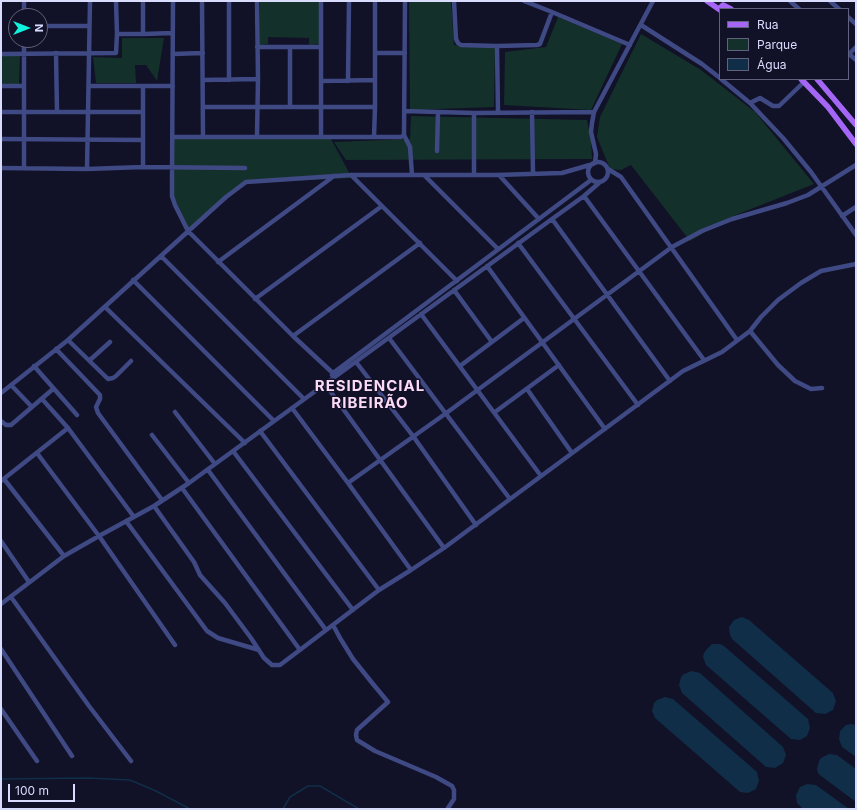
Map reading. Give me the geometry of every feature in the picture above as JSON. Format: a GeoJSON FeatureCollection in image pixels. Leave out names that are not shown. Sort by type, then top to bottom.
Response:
{"type":"FeatureCollection","features":[{"type":"Feature","properties":{"kind":"main road"},"geometry":{"type":"LineString","coordinates":[[725,1],[735,8]]}},
{"type":"Feature","properties":{"kind":"main road"},"geometry":{"type":"LineString","coordinates":[[709,2],[719,9]]}},
{"type":"Feature","properties":{"kind":"main road"},"geometry":{"type":"LineString","coordinates":[[720,8],[724,4],[730,8]]}},
{"type":"Feature","properties":{"kind":"main road"},"geometry":{"type":"LineString","coordinates":[[817,80],[837,101],[856,125]]}},
{"type":"Feature","properties":{"kind":"main road"},"geometry":{"type":"LineString","coordinates":[[803,81],[828,107],[856,144]]}},
{"type":"Feature","properties":{"kind":"main road"},"geometry":{"type":"LineString","coordinates":[[828,107],[837,101]]}},
{"type":"Feature","properties":{"kind":"street"},"geometry":{"type":"LineString","coordinates":[[87,169],[89,139],[90,1]]}},
{"type":"Feature","properties":{"kind":"street"},"geometry":{"type":"LineString","coordinates":[[1,54],[116,53],[116,1]]}},
{"type":"Feature","properties":{"kind":"street"},"geometry":{"type":"LineString","coordinates":[[143,1],[143,34]]}},
{"type":"Feature","properties":{"kind":"street"},"geometry":{"type":"LineString","coordinates":[[173,1],[172,196],[175,205],[188,231],[255,299],[334,375]]}},
{"type":"Feature","properties":{"kind":"street"},"geometry":{"type":"LineString","coordinates":[[202,1],[203,136]]}},
{"type":"Feature","properties":{"kind":"street"},"geometry":{"type":"LineString","coordinates":[[229,1],[230,80]]}},
{"type":"Feature","properties":{"kind":"street"},"geometry":{"type":"LineString","coordinates":[[257,1],[257,136]]}},
{"type":"Feature","properties":{"kind":"street"},"geometry":{"type":"LineString","coordinates":[[321,1],[321,136]]}},
{"type":"Feature","properties":{"kind":"street"},"geometry":{"type":"LineString","coordinates":[[348,80],[349,1]]}},
{"type":"Feature","properties":{"kind":"street"},"geometry":{"type":"LineString","coordinates":[[374,137],[375,1]]}},
{"type":"Feature","properties":{"kind":"street"},"geometry":{"type":"LineString","coordinates":[[405,1],[404,135],[410,147],[412,175]]}},
{"type":"Feature","properties":{"kind":"street"},"geometry":{"type":"LineString","coordinates":[[454,1],[456,39],[461,45],[497,46],[540,44],[552,12]]}},
{"type":"Feature","properties":{"kind":"street"},"geometry":{"type":"LineString","coordinates":[[524,1],[630,45]]}},
{"type":"Feature","properties":{"kind":"street"},"geometry":{"type":"LineString","coordinates":[[588,172],[596,159],[592,139],[594,112],[653,1]]}},
{"type":"Feature","properties":{"kind":"street"},"geometry":{"type":"LineString","coordinates":[[790,1],[798,8]]}},
{"type":"Feature","properties":{"kind":"street"},"geometry":{"type":"LineString","coordinates":[[830,1],[838,8]]}},
{"type":"Feature","properties":{"kind":"street"},"geometry":{"type":"LineString","coordinates":[[641,25],[702,64],[719,78]]}},
{"type":"Feature","properties":{"kind":"street"},"geometry":{"type":"LineString","coordinates":[[48,26],[89,26]]}},
{"type":"Feature","properties":{"kind":"street"},"geometry":{"type":"LineString","coordinates":[[117,34],[173,33]]}},
{"type":"Feature","properties":{"kind":"street"},"geometry":{"type":"LineString","coordinates":[[497,46],[498,112]]}},
{"type":"Feature","properties":{"kind":"street"},"geometry":{"type":"LineString","coordinates":[[258,47],[321,48]]}},
{"type":"Feature","properties":{"kind":"street"},"geometry":{"type":"LineString","coordinates":[[290,47],[290,107]]}},
{"type":"Feature","properties":{"kind":"street"},"geometry":{"type":"LineString","coordinates":[[24,48],[24,168]]}},
{"type":"Feature","properties":{"kind":"street"},"geometry":{"type":"LineString","coordinates":[[56,53],[57,112]]}},
{"type":"Feature","properties":{"kind":"street"},"geometry":{"type":"LineString","coordinates":[[173,54],[203,53]]}},
{"type":"Feature","properties":{"kind":"street"},"geometry":{"type":"LineString","coordinates":[[375,53],[405,53]]}},
{"type":"Feature","properties":{"kind":"street"},"geometry":{"type":"LineString","coordinates":[[203,80],[258,79]]}},
{"type":"Feature","properties":{"kind":"street"},"geometry":{"type":"LineString","coordinates":[[321,81],[375,80]]}},
{"type":"Feature","properties":{"kind":"street"},"geometry":{"type":"LineString","coordinates":[[721,80],[750,103],[783,138],[822,187],[856,235]]}},
{"type":"Feature","properties":{"kind":"street"},"geometry":{"type":"LineString","coordinates":[[750,103],[760,98],[773,106],[779,106],[803,81]]}},
{"type":"Feature","properties":{"kind":"street"},"geometry":{"type":"LineString","coordinates":[[1,86],[24,86]]}},
{"type":"Feature","properties":{"kind":"street"},"geometry":{"type":"LineString","coordinates":[[89,86],[173,86]]}},
{"type":"Feature","properties":{"kind":"street"},"geometry":{"type":"LineString","coordinates":[[143,86],[143,167]]}},
{"type":"Feature","properties":{"kind":"street"},"geometry":{"type":"LineString","coordinates":[[203,107],[375,107]]}},
{"type":"Feature","properties":{"kind":"street"},"geometry":{"type":"LineString","coordinates":[[404,111],[474,113],[594,112]]}},
{"type":"Feature","properties":{"kind":"street"},"geometry":{"type":"LineString","coordinates":[[1,112],[143,112]]}},
{"type":"Feature","properties":{"kind":"street"},"geometry":{"type":"LineString","coordinates":[[438,112],[438,151]]}},
{"type":"Feature","properties":{"kind":"street"},"geometry":{"type":"LineString","coordinates":[[532,112],[533,173]]}},
{"type":"Feature","properties":{"kind":"street"},"geometry":{"type":"LineString","coordinates":[[474,113],[474,175]]}},
{"type":"Feature","properties":{"kind":"street"},"geometry":{"type":"LineString","coordinates":[[173,137],[401,137],[404,135]]}},
{"type":"Feature","properties":{"kind":"street"},"geometry":{"type":"LineString","coordinates":[[1,139],[143,140]]}},
{"type":"Feature","properties":{"kind":"street"},"geometry":{"type":"LineString","coordinates":[[593,144],[603,163],[608,169],[621,176],[737,340]]}},
{"type":"Feature","properties":{"kind":"street"},"geometry":{"type":"LineString","coordinates":[[1,393],[68,340],[226,196],[246,182],[351,175],[499,175],[562,173],[594,163],[603,163]]}},
{"type":"Feature","properties":{"kind":"street"},"geometry":{"type":"LineString","coordinates":[[348,483],[412,436],[445,414],[672,247],[702,231],[732,218],[800,199],[856,165]]}},
{"type":"Feature","properties":{"kind":"street"},"geometry":{"type":"LineString","coordinates":[[1,168],[244,168]]}},
{"type":"Feature","properties":{"kind":"street"},"geometry":{"type":"LineString","coordinates":[[577,169],[588,172]]}},
{"type":"Feature","properties":{"kind":"street"},"geometry":{"type":"LineString","coordinates":[[605,180],[608,169]]}},
{"type":"Feature","properties":{"kind":"street"},"geometry":{"type":"LineString","coordinates":[[588,172],[591,180],[599,183]]}},
{"type":"Feature","properties":{"kind":"street"},"geometry":{"type":"LineString","coordinates":[[351,175],[457,281]]}},
{"type":"Feature","properties":{"kind":"street"},"geometry":{"type":"LineString","coordinates":[[424,175],[498,249]]}},
{"type":"Feature","properties":{"kind":"street"},"geometry":{"type":"LineString","coordinates":[[499,175],[539,219]]}},
{"type":"Feature","properties":{"kind":"street"},"geometry":{"type":"LineString","coordinates":[[218,262],[334,176]]}},
{"type":"Feature","properties":{"kind":"street"},"geometry":{"type":"LineString","coordinates":[[334,375],[356,362],[584,196],[599,183],[621,176]]}},
{"type":"Feature","properties":{"kind":"street"},"geometry":{"type":"LineString","coordinates":[[1,604],[64,556],[154,506],[208,470],[214,464],[325,384],[334,375],[498,249],[591,180]]}},
{"type":"Feature","properties":{"kind":"street"},"geometry":{"type":"LineString","coordinates":[[584,196],[704,360]]}},
{"type":"Feature","properties":{"kind":"street"},"geometry":{"type":"LineString","coordinates":[[255,299],[382,206]]}},
{"type":"Feature","properties":{"kind":"street"},"geometry":{"type":"LineString","coordinates":[[842,216],[856,207]]}},
{"type":"Feature","properties":{"kind":"street"},"geometry":{"type":"LineString","coordinates":[[552,219],[670,381]]}},
{"type":"Feature","properties":{"kind":"street"},"geometry":{"type":"LineString","coordinates":[[293,336],[420,243]]}},
{"type":"Feature","properties":{"kind":"street"},"geometry":{"type":"LineString","coordinates":[[518,243],[638,405]]}},
{"type":"Feature","properties":{"kind":"street"},"geometry":{"type":"LineString","coordinates":[[161,256],[304,399]]}},
{"type":"Feature","properties":{"kind":"street"},"geometry":{"type":"LineString","coordinates":[[154,506],[194,562],[200,575],[225,603],[252,638],[268,662],[276,666],[284,663],[379,590],[412,570],[476,525],[670,381],[690,367],[722,352],[750,331],[761,317],[788,291],[816,273],[831,268],[856,264]]}},
{"type":"Feature","properties":{"kind":"street"},"geometry":{"type":"LineString","coordinates":[[487,266],[605,429]]}},
{"type":"Feature","properties":{"kind":"street"},"geometry":{"type":"LineString","coordinates":[[133,280],[274,421]]}},
{"type":"Feature","properties":{"kind":"street"},"geometry":{"type":"LineString","coordinates":[[454,290],[492,342]]}},
{"type":"Feature","properties":{"kind":"street"},"geometry":{"type":"LineString","coordinates":[[105,307],[245,443]]}},
{"type":"Feature","properties":{"kind":"street"},"geometry":{"type":"LineString","coordinates":[[421,314],[541,476]]}},
{"type":"Feature","properties":{"kind":"street"},"geometry":{"type":"LineString","coordinates":[[460,366],[524,318]]}},
{"type":"Feature","properties":{"kind":"street"},"geometry":{"type":"LineString","coordinates":[[750,331],[778,365],[794,381],[811,389],[822,388]]}},
{"type":"Feature","properties":{"kind":"street"},"geometry":{"type":"LineString","coordinates":[[389,338],[510,499]]}},
{"type":"Feature","properties":{"kind":"street"},"geometry":{"type":"LineString","coordinates":[[68,340],[110,379],[116,376],[131,361]]}},
{"type":"Feature","properties":{"kind":"street"},"geometry":{"type":"LineString","coordinates":[[90,360],[110,342]]}},
{"type":"Feature","properties":{"kind":"street"},"geometry":{"type":"LineString","coordinates":[[56,349],[100,395],[100,399],[96,407],[98,413],[162,500]]}},
{"type":"Feature","properties":{"kind":"street"},"geometry":{"type":"LineString","coordinates":[[356,362],[412,436],[476,525]]}},
{"type":"Feature","properties":{"kind":"street"},"geometry":{"type":"LineString","coordinates":[[495,412],[527,390],[559,365]]}},
{"type":"Feature","properties":{"kind":"street"},"geometry":{"type":"LineString","coordinates":[[34,366],[77,415]]}},
{"type":"Feature","properties":{"kind":"street"},"geometry":{"type":"LineString","coordinates":[[11,384],[32,407]]}},
{"type":"Feature","properties":{"kind":"street"},"geometry":{"type":"LineString","coordinates":[[325,384],[444,548]]}},
{"type":"Feature","properties":{"kind":"street"},"geometry":{"type":"LineString","coordinates":[[1,420],[6,425],[10,425],[53,389]]}},
{"type":"Feature","properties":{"kind":"street"},"geometry":{"type":"LineString","coordinates":[[527,390],[572,453]]}},
{"type":"Feature","properties":{"kind":"street"},"geometry":{"type":"LineString","coordinates":[[42,399],[68,428],[134,517]]}},
{"type":"Feature","properties":{"kind":"street"},"geometry":{"type":"LineString","coordinates":[[292,408],[412,570]]}},
{"type":"Feature","properties":{"kind":"street"},"geometry":{"type":"LineString","coordinates":[[176,412],[214,464]]}},
{"type":"Feature","properties":{"kind":"street"},"geometry":{"type":"LineString","coordinates":[[64,556],[3,480],[68,428]]}},
{"type":"Feature","properties":{"kind":"street"},"geometry":{"type":"LineString","coordinates":[[260,431],[379,590]]}},
{"type":"Feature","properties":{"kind":"street"},"geometry":{"type":"LineString","coordinates":[[152,435],[189,483]]}},
{"type":"Feature","properties":{"kind":"street"},"geometry":{"type":"LineString","coordinates":[[233,451],[353,610]]}},
{"type":"Feature","properties":{"kind":"street"},"geometry":{"type":"LineString","coordinates":[[37,453],[175,645]]}},
{"type":"Feature","properties":{"kind":"street"},"geometry":{"type":"LineString","coordinates":[[208,470],[326,630]]}},
{"type":"Feature","properties":{"kind":"street"},"geometry":{"type":"LineString","coordinates":[[182,488],[300,650]]}},
{"type":"Feature","properties":{"kind":"street"},"geometry":{"type":"LineString","coordinates":[[126,521],[207,631],[213,636],[259,650]]}},
{"type":"Feature","properties":{"kind":"street"},"geometry":{"type":"LineString","coordinates":[[1,541],[29,582]]}},
{"type":"Feature","properties":{"kind":"street"},"geometry":{"type":"LineString","coordinates":[[11,597],[130,761]]}},
{"type":"Feature","properties":{"kind":"street"},"geometry":{"type":"LineString","coordinates":[[333,625],[353,659],[388,702],[357,730],[357,740],[375,751],[452,786],[455,794],[454,799],[448,808]]}},
{"type":"Feature","properties":{"kind":"street"},"geometry":{"type":"LineString","coordinates":[[1,649],[72,756]]}},
{"type":"Feature","properties":{"kind":"street"},"geometry":{"type":"LineString","coordinates":[[1,709],[37,761]]}},
{"type":"Feature","properties":{"kind":"green space"},"geometry":{"type":"Polygon","coordinates":[[[260,1],[319,1],[319,44],[309,45],[309,38],[268,37],[268,44],[259,45],[260,1]]]}},
{"type":"Feature","properties":{"kind":"green space"},"geometry":{"type":"Polygon","coordinates":[[[409,1],[451,1],[454,45],[495,48],[494,107],[410,110],[409,1]]]}},
{"type":"Feature","properties":{"kind":"green space"},"geometry":{"type":"Polygon","coordinates":[[[558,17],[622,44],[591,110],[504,105],[505,52],[546,47],[558,17]]]}},
{"type":"Feature","properties":{"kind":"green space"},"geometry":{"type":"Polygon","coordinates":[[[641,34],[701,70],[755,112],[814,184],[731,217],[690,241],[631,165],[621,170],[610,169],[597,137],[600,117],[641,34]]]}},
{"type":"Feature","properties":{"kind":"green space"},"geometry":{"type":"Polygon","coordinates":[[[122,38],[164,38],[157,81],[146,65],[135,65],[136,83],[96,83],[93,57],[122,58],[122,38]]]}},
{"type":"Feature","properties":{"kind":"green space"},"geometry":{"type":"Polygon","coordinates":[[[1,56],[20,56],[19,84],[1,84],[1,56]]]}},
{"type":"Feature","properties":{"kind":"green space"},"geometry":{"type":"Polygon","coordinates":[[[411,116],[587,120],[591,140],[592,159],[346,160],[334,142],[410,139],[411,116]]]}},
{"type":"Feature","properties":{"kind":"green space"},"geometry":{"type":"Polygon","coordinates":[[[173,137],[330,137],[352,178],[246,183],[188,231],[173,195],[173,137]]]}},
{"type":"Feature","properties":{"kind":"water"},"geometry":{"type":"Polygon","coordinates":[[[742,617],[749,620],[833,693],[836,701],[833,710],[825,714],[816,713],[732,639],[729,627],[734,620],[742,617]]]}},
{"type":"Feature","properties":{"kind":"water"},"geometry":{"type":"Polygon","coordinates":[[[712,644],[720,644],[724,646],[808,719],[810,728],[807,736],[800,740],[791,739],[706,665],[703,657],[704,653],[712,644]]]}},
{"type":"Feature","properties":{"kind":"water"},"geometry":{"type":"Polygon","coordinates":[[[692,671],[700,673],[783,747],[786,755],[783,763],[775,768],[766,767],[682,693],[679,685],[681,677],[692,671]]]}},
{"type":"Feature","properties":{"kind":"water"},"geometry":{"type":"Polygon","coordinates":[[[665,697],[673,699],[757,772],[759,781],[756,789],[748,793],[740,792],[655,718],[652,711],[654,703],[665,697]]]}},
{"type":"Feature","properties":{"kind":"water"},"geometry":{"type":"Polygon","coordinates":[[[846,725],[856,725],[856,757],[842,747],[839,739],[840,731],[846,725]]]}},
{"type":"Feature","properties":{"kind":"water"},"geometry":{"type":"Polygon","coordinates":[[[829,754],[837,755],[856,769],[856,802],[818,773],[817,769],[819,761],[821,758],[829,754]]]}},
{"type":"Feature","properties":{"kind":"water"},"geometry":{"type":"Polygon","coordinates":[[[807,784],[816,785],[849,809],[803,809],[797,803],[796,795],[800,787],[807,784]]]}},
{"type":"Feature","properties":{"kind":"waterway"},"geometry":{"type":"LineString","coordinates":[[1,779],[88,778],[130,780],[156,791],[190,809]]}},
{"type":"Feature","properties":{"kind":"waterway"},"geometry":{"type":"LineString","coordinates":[[283,809],[290,797],[308,786],[320,786],[359,809]]}},
{"type":"Feature","properties":{"kind":"district","name":"RESIDENCIAL RIBEIRÃO"},"geometry":{"type":"Point","coordinates":[370,394]}}]}
